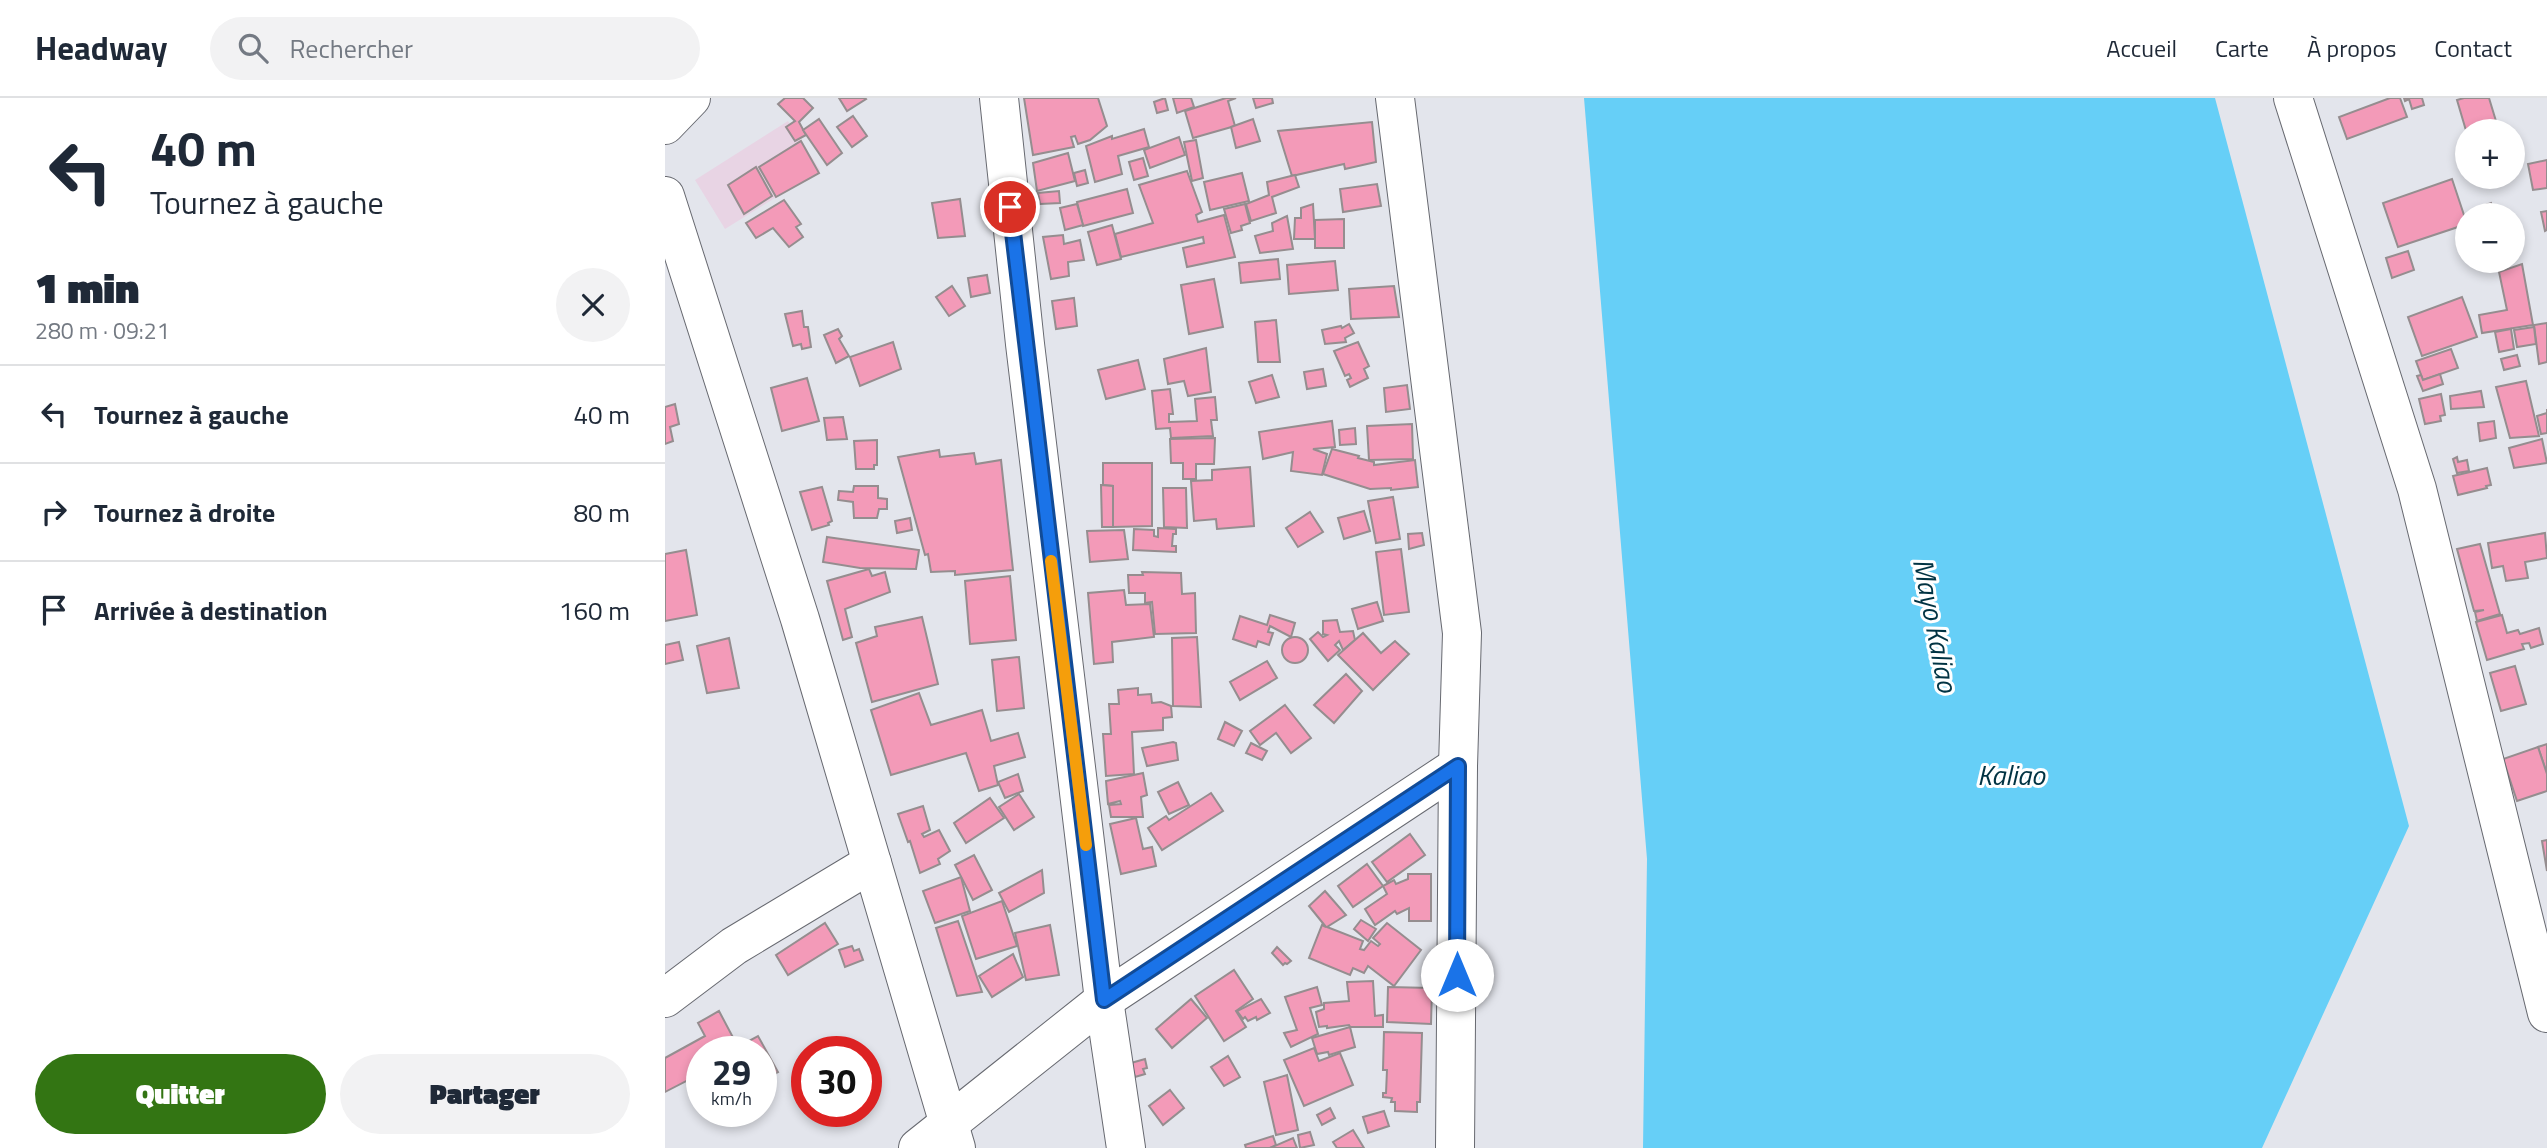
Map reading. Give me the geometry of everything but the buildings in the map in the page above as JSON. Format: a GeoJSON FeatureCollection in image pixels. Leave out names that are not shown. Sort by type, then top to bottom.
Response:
{"type":"FeatureCollection","features":[{"type":"Feature","properties":{"kind":"street"},"geometry":{"type":"LineString","coordinates":[[665,125],[691,98]]}},
{"type":"Feature","properties":{"kind":"street"},"geometry":{"type":"LineString","coordinates":[[999,98],[1026,358],[1104,1000],[1126,1148]]}},
{"type":"Feature","properties":{"kind":"street"},"geometry":{"type":"LineString","coordinates":[[1395,98],[1462,632],[1458,766],[1455,1148]]}},
{"type":"Feature","properties":{"kind":"street"},"geometry":{"type":"LineString","coordinates":[[2293,98],[2417,489],[2547,1013]]}},
{"type":"Feature","properties":{"kind":"street"},"geometry":{"type":"LineString","coordinates":[[665,195],[800,619],[952,1136]]}},
{"type":"Feature","properties":{"kind":"street"},"geometry":{"type":"LineString","coordinates":[[918,1148],[952,1136],[1104,1000],[1458,766]]}},
{"type":"Feature","properties":{"kind":"street"},"geometry":{"type":"LineString","coordinates":[[665,998],[734,946],[872,863]]}},
{"type":"Feature","properties":{"kind":"shaded area"},"geometry":{"type":"Polygon","coordinates":[[[788,121],[820,170],[725,229],[695,180],[788,121]]]}},
{"type":"Feature","properties":{"kind":"water","name":"Kaliao"},"geometry":{"type":"Polygon","coordinates":[[[1584,98],[2215,98],[2409,826],[2262,1148],[1643,1148],[1647,859],[1584,98]]]}},
{"type":"Feature","properties":{"kind":"slow traffic"},"geometry":{"type":"LineString","coordinates":[[1051,561],[1086,845]]}},
{"type":"Feature","properties":{"kind":"route"},"geometry":{"type":"LineString","coordinates":[[1010,207],[1104,1000],[1458,766],[1457,975]]}},
{"type":"Feature","properties":{"kind":"water label","name":"Mayo Kaliao"},"geometry":{"type":"Point","coordinates":[1936,625]}}]}
